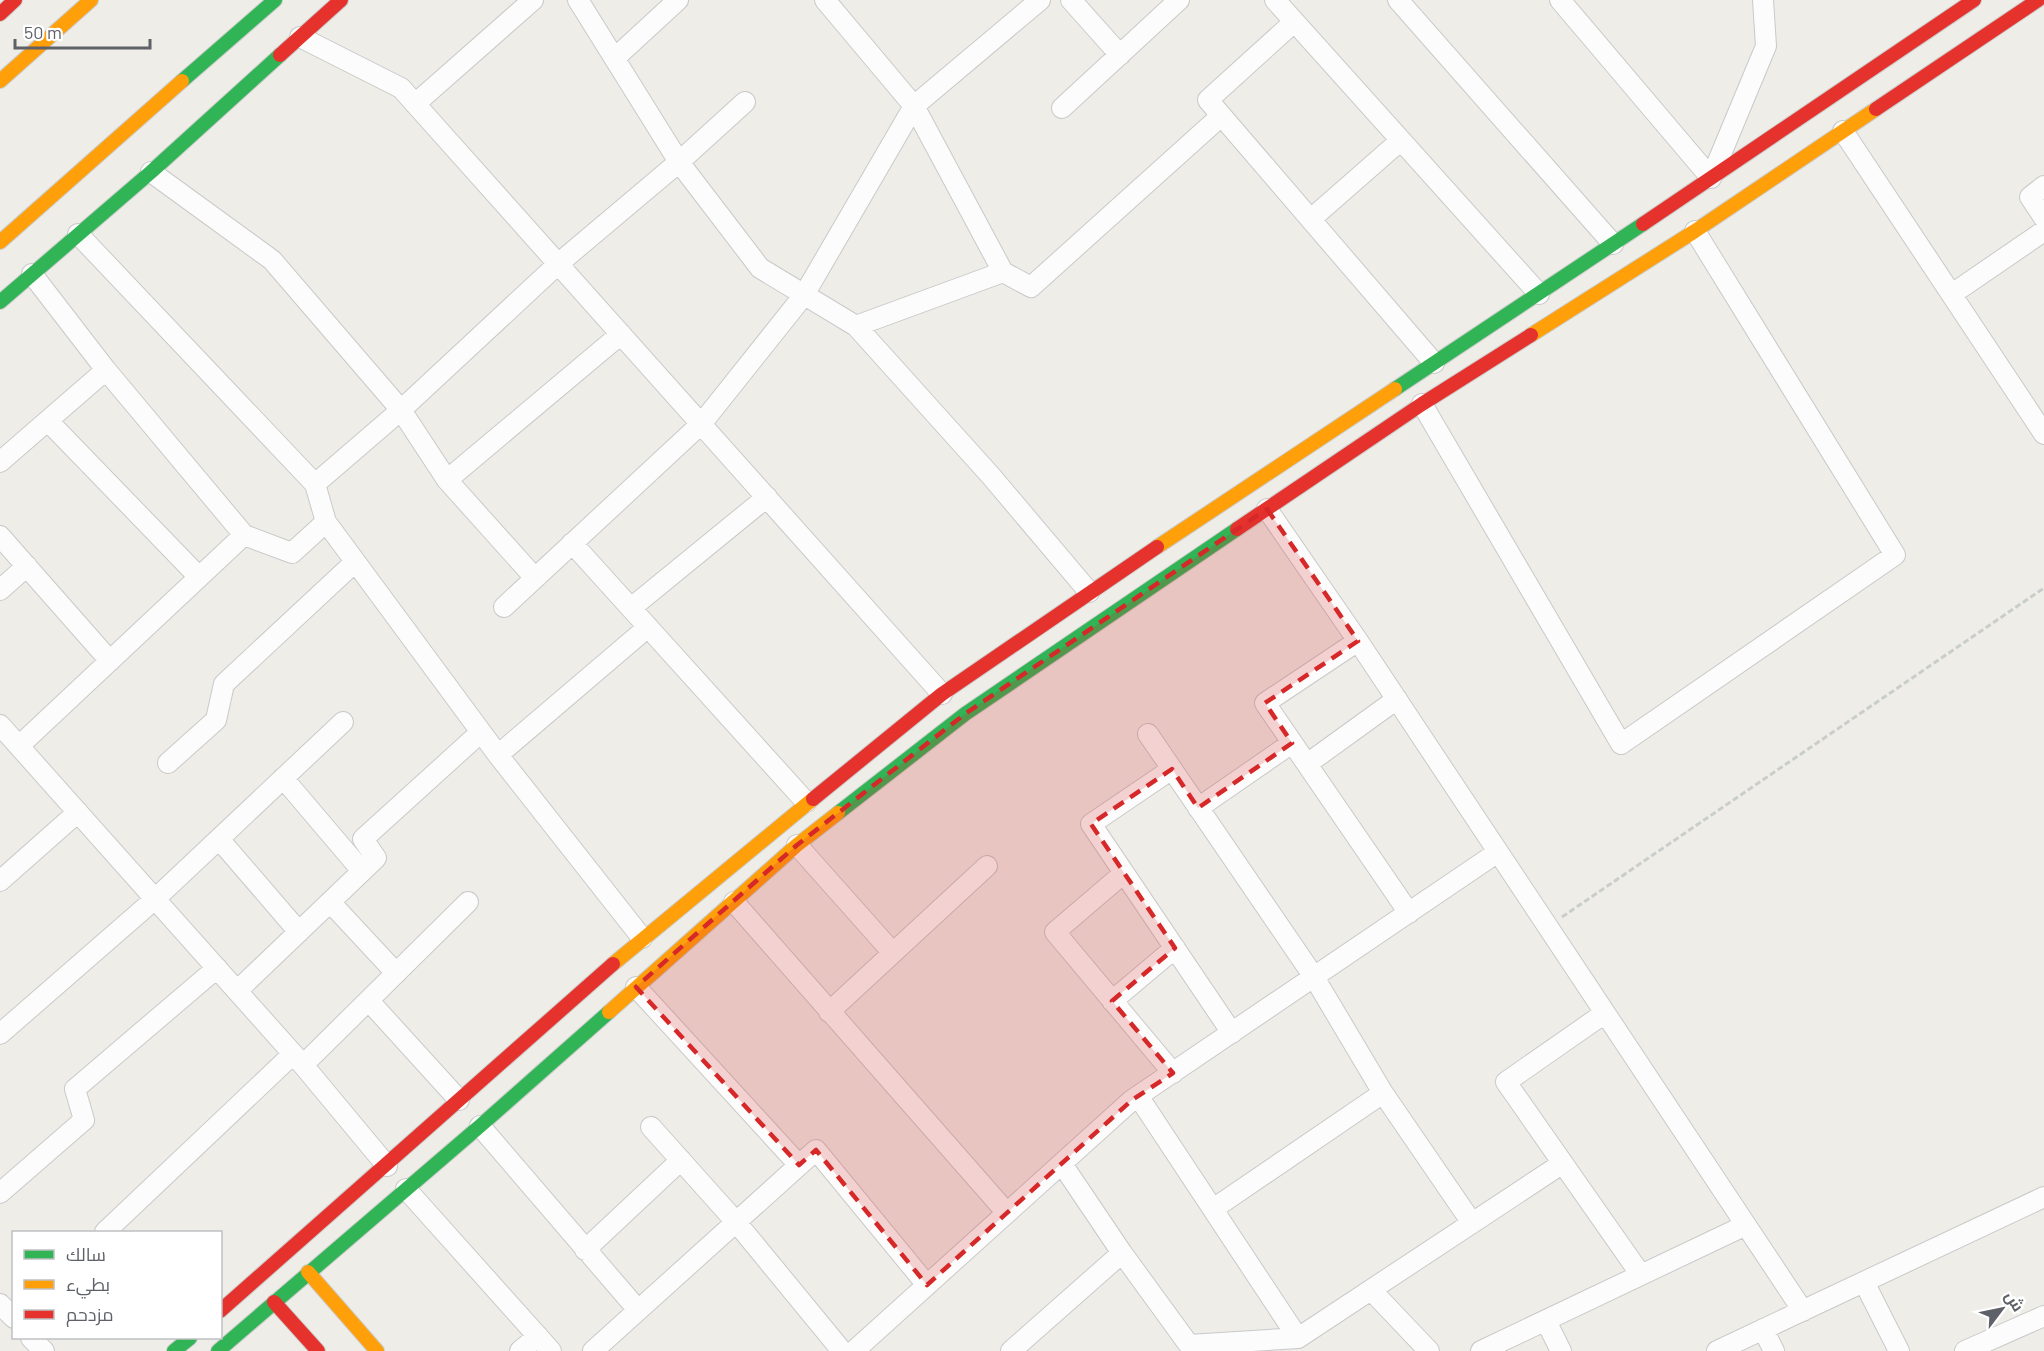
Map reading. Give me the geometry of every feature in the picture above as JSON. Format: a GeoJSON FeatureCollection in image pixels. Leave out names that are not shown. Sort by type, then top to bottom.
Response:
{"type":"FeatureCollection","features":[{"type":"Feature","properties":{"kind":"street"},"geometry":{"type":"LineString","coordinates":[[0,14],[15,0]]}},
{"type":"Feature","properties":{"kind":"street"},"geometry":{"type":"LineString","coordinates":[[0,81],[91,0]]}},
{"type":"Feature","properties":{"kind":"street"},"geometry":{"type":"LineString","coordinates":[[0,242],[275,0]]}},
{"type":"Feature","properties":{"kind":"street"},"geometry":{"type":"LineString","coordinates":[[0,302],[151,172],[341,0]]}},
{"type":"Feature","properties":{"kind":"street"},"geometry":{"type":"LineString","coordinates":[[415,104],[533,0]]}},
{"type":"Feature","properties":{"kind":"street"},"geometry":{"type":"LineString","coordinates":[[578,0],[679,162],[760,268],[856,326],[991,476],[1089,592]]}},
{"type":"Feature","properties":{"kind":"street"},"geometry":{"type":"LineString","coordinates":[[615,58],[678,0]]}},
{"type":"Feature","properties":{"kind":"street"},"geometry":{"type":"LineString","coordinates":[[825,0],[914,106],[1003,272],[1031,287],[1221,116]]}},
{"type":"Feature","properties":{"kind":"street"},"geometry":{"type":"LineString","coordinates":[[504,607],[702,423],[804,295],[914,106],[1040,0]]}},
{"type":"Feature","properties":{"kind":"street"},"geometry":{"type":"LineString","coordinates":[[1071,0],[1120,55]]}},
{"type":"Feature","properties":{"kind":"street"},"geometry":{"type":"LineString","coordinates":[[1062,108],[1179,0]]}},
{"type":"Feature","properties":{"kind":"street"},"geometry":{"type":"LineString","coordinates":[[1275,0],[1539,294]]}},
{"type":"Feature","properties":{"kind":"street"},"geometry":{"type":"LineString","coordinates":[[1398,0],[1613,244]]}},
{"type":"Feature","properties":{"kind":"street"},"geometry":{"type":"LineString","coordinates":[[1560,0],[1711,178]]}},
{"type":"Feature","properties":{"kind":"street"},"geometry":{"type":"LineString","coordinates":[[1711,178],[1766,46],[1763,0]]}},
{"type":"Feature","properties":{"kind":"street"},"geometry":{"type":"LineString","coordinates":[[222,1309],[387,1166],[642,938],[806,802],[942,694],[1089,592],[1539,294],[1974,0]]}},
{"type":"Feature","properties":{"kind":"street"},"geometry":{"type":"LineString","coordinates":[[218,1351],[480,1126],[797,845],[965,714],[1422,404],[1695,231],[2038,0]]}},
{"type":"Feature","properties":{"kind":"street"},"geometry":{"type":"LineString","coordinates":[[1294,22],[1208,100],[1434,363]]}},
{"type":"Feature","properties":{"kind":"street"},"geometry":{"type":"LineString","coordinates":[[300,37],[401,88],[942,694]]}},
{"type":"Feature","properties":{"kind":"street"},"geometry":{"type":"LineString","coordinates":[[315,484],[401,410],[558,264],[679,162],[745,102]]}},
{"type":"Feature","properties":{"kind":"street"},"geometry":{"type":"LineString","coordinates":[[1843,131],[2044,434]]}},
{"type":"Feature","properties":{"kind":"street"},"geometry":{"type":"LineString","coordinates":[[1311,219],[1400,141]]}},
{"type":"Feature","properties":{"kind":"street"},"geometry":{"type":"LineString","coordinates":[[151,172],[272,260],[401,410],[447,480],[535,578]]}},
{"type":"Feature","properties":{"kind":"street"},"geometry":{"type":"LineString","coordinates":[[2044,186],[2030,197],[2044,218]]}},
{"type":"Feature","properties":{"kind":"street"},"geometry":{"type":"LineString","coordinates":[[1422,404],[1621,744],[1895,555],[1695,231]]}},
{"type":"Feature","properties":{"kind":"street"},"geometry":{"type":"LineString","coordinates":[[1952,294],[2044,231]]}},
{"type":"Feature","properties":{"kind":"street"},"geometry":{"type":"LineString","coordinates":[[78,234],[315,484],[326,522],[498,755],[642,938]]}},
{"type":"Feature","properties":{"kind":"street"},"geometry":{"type":"LineString","coordinates":[[856,326],[1003,272]]}},
{"type":"Feature","properties":{"kind":"street"},"geometry":{"type":"LineString","coordinates":[[32,274],[106,370],[244,535],[291,553],[326,522]]}},
{"type":"Feature","properties":{"kind":"street"},"geometry":{"type":"LineString","coordinates":[[447,480],[621,334]]}},
{"type":"Feature","properties":{"kind":"street"},"geometry":{"type":"LineString","coordinates":[[0,462],[106,370]]}},
{"type":"Feature","properties":{"kind":"street"},"geometry":{"type":"LineString","coordinates":[[48,421],[200,577]]}},
{"type":"Feature","properties":{"kind":"street"},"geometry":{"type":"LineString","coordinates":[[631,608],[768,497]]}},
{"type":"Feature","properties":{"kind":"street"},"geometry":{"type":"LineString","coordinates":[[1267,509],[1397,699],[1803,1311]]}},
{"type":"Feature","properties":{"kind":"street"},"geometry":{"type":"LineString","coordinates":[[244,535],[110,661],[8,739],[78,812],[217,968],[387,1166]]}},
{"type":"Feature","properties":{"kind":"street"},"geometry":{"type":"LineString","coordinates":[[0,536],[110,661]]}},
{"type":"Feature","properties":{"kind":"street"},"geometry":{"type":"LineString","coordinates":[[572,543],[806,802]]}},
{"type":"Feature","properties":{"kind":"street"},"geometry":{"type":"LineString","coordinates":[[168,762],[216,720],[224,684],[356,562]]}},
{"type":"Feature","properties":{"kind":"street"},"geometry":{"type":"LineString","coordinates":[[0,590],[27,566]]}},
{"type":"Feature","properties":{"kind":"street"},"geometry":{"type":"LineString","coordinates":[[498,755],[648,627]]}},
{"type":"Feature","properties":{"kind":"street"},"geometry":{"type":"LineString","coordinates":[[1358,641],[1265,703],[1409,913]]}},
{"type":"Feature","properties":{"kind":"street"},"geometry":{"type":"LineString","coordinates":[[1307,764],[1397,699]]}},
{"type":"Feature","properties":{"kind":"street"},"geometry":{"type":"LineString","coordinates":[[0,1034],[155,899],[343,722]]}},
{"type":"Feature","properties":{"kind":"street"},"geometry":{"type":"LineString","coordinates":[[237,991],[376,858],[363,839],[481,732]]}},
{"type":"Feature","properties":{"kind":"street"},"geometry":{"type":"LineString","coordinates":[[1148,734],[1314,977],[1383,1094],[1472,1223]]}},
{"type":"Feature","properties":{"kind":"street"},"geometry":{"type":"LineString","coordinates":[[1198,808],[1292,743]]}},
{"type":"Feature","properties":{"kind":"street"},"geometry":{"type":"LineString","coordinates":[[1172,769],[1091,824],[1232,1033]]}},
{"type":"Feature","properties":{"kind":"street"},"geometry":{"type":"LineString","coordinates":[[283,778],[362,871]]}},
{"type":"Feature","properties":{"kind":"street"},"geometry":{"type":"LineString","coordinates":[[0,881],[78,812]]}},
{"type":"Feature","properties":{"kind":"street"},"geometry":{"type":"LineString","coordinates":[[219,839],[299,932]]}},
{"type":"Feature","properties":{"kind":"street"},"geometry":{"type":"LineString","coordinates":[[797,845],[893,953]]}},
{"type":"Feature","properties":{"kind":"street"},"geometry":{"type":"LineString","coordinates":[[854,1351],[1138,1096],[1498,852]]}},
{"type":"Feature","properties":{"kind":"street"},"geometry":{"type":"LineString","coordinates":[[829,1012],[987,866]]}},
{"type":"Feature","properties":{"kind":"street"},"geometry":{"type":"LineString","coordinates":[[1124,873],[1055,932],[1173,1073]]}},
{"type":"Feature","properties":{"kind":"street"},"geometry":{"type":"LineString","coordinates":[[330,902],[396,973]]}},
{"type":"Feature","properties":{"kind":"street"},"geometry":{"type":"LineString","coordinates":[[107,1231],[298,1060],[369,1000],[468,902]]}},
{"type":"Feature","properties":{"kind":"street"},"geometry":{"type":"LineString","coordinates":[[734,902],[1007,1213]]}},
{"type":"Feature","properties":{"kind":"street"},"geometry":{"type":"LineString","coordinates":[[1112,1001],[1175,948]]}},
{"type":"Feature","properties":{"kind":"street"},"geometry":{"type":"LineString","coordinates":[[0,1193],[84,1120],[75,1089],[217,968]]}},
{"type":"Feature","properties":{"kind":"street"},"geometry":{"type":"LineString","coordinates":[[636,987],[799,1165]]}},
{"type":"Feature","properties":{"kind":"street"},"geometry":{"type":"LineString","coordinates":[[369,1000],[459,1100]]}},
{"type":"Feature","properties":{"kind":"street"},"geometry":{"type":"LineString","coordinates":[[1605,1013],[1506,1082],[1641,1275]]}},
{"type":"Feature","properties":{"kind":"street"},"geometry":{"type":"LineString","coordinates":[[1213,1209],[1383,1094]]}},
{"type":"Feature","properties":{"kind":"street"},"geometry":{"type":"LineString","coordinates":[[1138,1096],[1298,1338]]}},
{"type":"Feature","properties":{"kind":"street"},"geometry":{"type":"LineString","coordinates":[[480,1126],[638,1310]]}},
{"type":"Feature","properties":{"kind":"street"},"geometry":{"type":"LineString","coordinates":[[651,1126],[736,1222],[842,1351]]}},
{"type":"Feature","properties":{"kind":"street"},"geometry":{"type":"LineString","coordinates":[[593,1351],[816,1150],[927,1286]]}},
{"type":"Feature","properties":{"kind":"street"},"geometry":{"type":"LineString","coordinates":[[585,1250],[681,1160]]}},
{"type":"Feature","properties":{"kind":"street"},"geometry":{"type":"LineString","coordinates":[[1062,1164],[1122,1253],[1189,1345],[1298,1338],[1563,1163]]}},
{"type":"Feature","properties":{"kind":"street"},"geometry":{"type":"LineString","coordinates":[[406,1189],[551,1351]]}},
{"type":"Feature","properties":{"kind":"street"},"geometry":{"type":"LineString","coordinates":[[1717,1351],[2044,1197]]}},
{"type":"Feature","properties":{"kind":"street"},"geometry":{"type":"LineString","coordinates":[[1481,1351],[1746,1225]]}},
{"type":"Feature","properties":{"kind":"street"},"geometry":{"type":"LineString","coordinates":[[1011,1351],[1122,1253]]}},
{"type":"Feature","properties":{"kind":"street"},"geometry":{"type":"LineString","coordinates":[[308,1272],[377,1351]]}},
{"type":"Feature","properties":{"kind":"street"},"geometry":{"type":"LineString","coordinates":[[1864,1282],[1899,1351]]}},
{"type":"Feature","properties":{"kind":"street"},"geometry":{"type":"LineString","coordinates":[[1371,1290],[1428,1351]]}},
{"type":"Feature","properties":{"kind":"street"},"geometry":{"type":"LineString","coordinates":[[274,1302],[318,1351]]}},
{"type":"Feature","properties":{"kind":"street"},"geometry":{"type":"LineString","coordinates":[[0,1304],[12,1316]]}},
{"type":"Feature","properties":{"kind":"street"},"geometry":{"type":"LineString","coordinates":[[1965,1351],[1999,1344],[2044,1316]]}},
{"type":"Feature","properties":{"kind":"street"},"geometry":{"type":"LineString","coordinates":[[1546,1321],[1561,1351]]}},
{"type":"Feature","properties":{"kind":"street"},"geometry":{"type":"LineString","coordinates":[[1763,1329],[1774,1351]]}},
{"type":"Feature","properties":{"kind":"street"},"geometry":{"type":"LineString","coordinates":[[520,1351],[538,1336]]}},
{"type":"Feature","properties":{"kind":"street"},"geometry":{"type":"LineString","coordinates":[[32,1339],[44,1351]]}},
{"type":"Feature","properties":{"kind":"street"},"geometry":{"type":"LineString","coordinates":[[174,1351],[189,1339]]}},
{"type":"Feature","properties":{"kind":"path"},"geometry":{"type":"LineString","coordinates":[[1548,927],[2044,588]]}},
{"type":"Feature","properties":{"kind":"highlighted area"},"geometry":{"type":"Polygon","coordinates":[[[1267,509],[1358,641],[1265,703],[1292,743],[1198,808],[1172,769],[1091,824],[1175,948],[1112,1001],[1173,1073],[1132,1100],[927,1285],[816,1150],[799,1165],[636,987],[797,845],[965,714],[1267,509]]]}},
{"type":"Feature","properties":{"kind":"traffic: fast"},"geometry":{"type":"LineString","coordinates":[[182,81],[275,0]]}},
{"type":"Feature","properties":{"kind":"traffic: fast"},"geometry":{"type":"LineString","coordinates":[[0,302],[151,172],[280,55]]}},
{"type":"Feature","properties":{"kind":"traffic: fast"},"geometry":{"type":"LineString","coordinates":[[1395,389],[1643,224]]}},
{"type":"Feature","properties":{"kind":"traffic: fast"},"geometry":{"type":"LineString","coordinates":[[838,813],[965,714],[1237,529]]}},
{"type":"Feature","properties":{"kind":"traffic: fast"},"geometry":{"type":"LineString","coordinates":[[218,1351],[609,1012]]}},
{"type":"Feature","properties":{"kind":"traffic: fast"},"geometry":{"type":"LineString","coordinates":[[174,1351],[189,1339]]}},
{"type":"Feature","properties":{"kind":"traffic: slow"},"geometry":{"type":"LineString","coordinates":[[0,81],[91,0]]}},
{"type":"Feature","properties":{"kind":"traffic: slow"},"geometry":{"type":"LineString","coordinates":[[0,242],[182,81]]}},
{"type":"Feature","properties":{"kind":"traffic: slow"},"geometry":{"type":"LineString","coordinates":[[1531,335],[1695,231],[1876,109]]}},
{"type":"Feature","properties":{"kind":"traffic: slow"},"geometry":{"type":"LineString","coordinates":[[1157,547],[1395,389]]}},
{"type":"Feature","properties":{"kind":"traffic: slow"},"geometry":{"type":"LineString","coordinates":[[613,964],[813,799]]}},
{"type":"Feature","properties":{"kind":"traffic: slow"},"geometry":{"type":"LineString","coordinates":[[609,1012],[797,845],[838,813]]}},
{"type":"Feature","properties":{"kind":"traffic: slow"},"geometry":{"type":"LineString","coordinates":[[308,1272],[377,1351]]}},
{"type":"Feature","properties":{"kind":"traffic: jam"},"geometry":{"type":"LineString","coordinates":[[0,14],[15,0]]}},
{"type":"Feature","properties":{"kind":"traffic: jam"},"geometry":{"type":"LineString","coordinates":[[280,55],[341,0]]}},
{"type":"Feature","properties":{"kind":"traffic: jam"},"geometry":{"type":"LineString","coordinates":[[1643,224],[1974,0]]}},
{"type":"Feature","properties":{"kind":"traffic: jam"},"geometry":{"type":"LineString","coordinates":[[1876,109],[2038,0]]}},
{"type":"Feature","properties":{"kind":"traffic: jam"},"geometry":{"type":"LineString","coordinates":[[1237,529],[1422,404],[1531,335]]}},
{"type":"Feature","properties":{"kind":"traffic: jam"},"geometry":{"type":"LineString","coordinates":[[813,799],[942,694],[1157,547]]}},
{"type":"Feature","properties":{"kind":"traffic: jam"},"geometry":{"type":"LineString","coordinates":[[222,1309],[613,964]]}},
{"type":"Feature","properties":{"kind":"traffic: jam"},"geometry":{"type":"LineString","coordinates":[[274,1302],[318,1351]]}}]}
